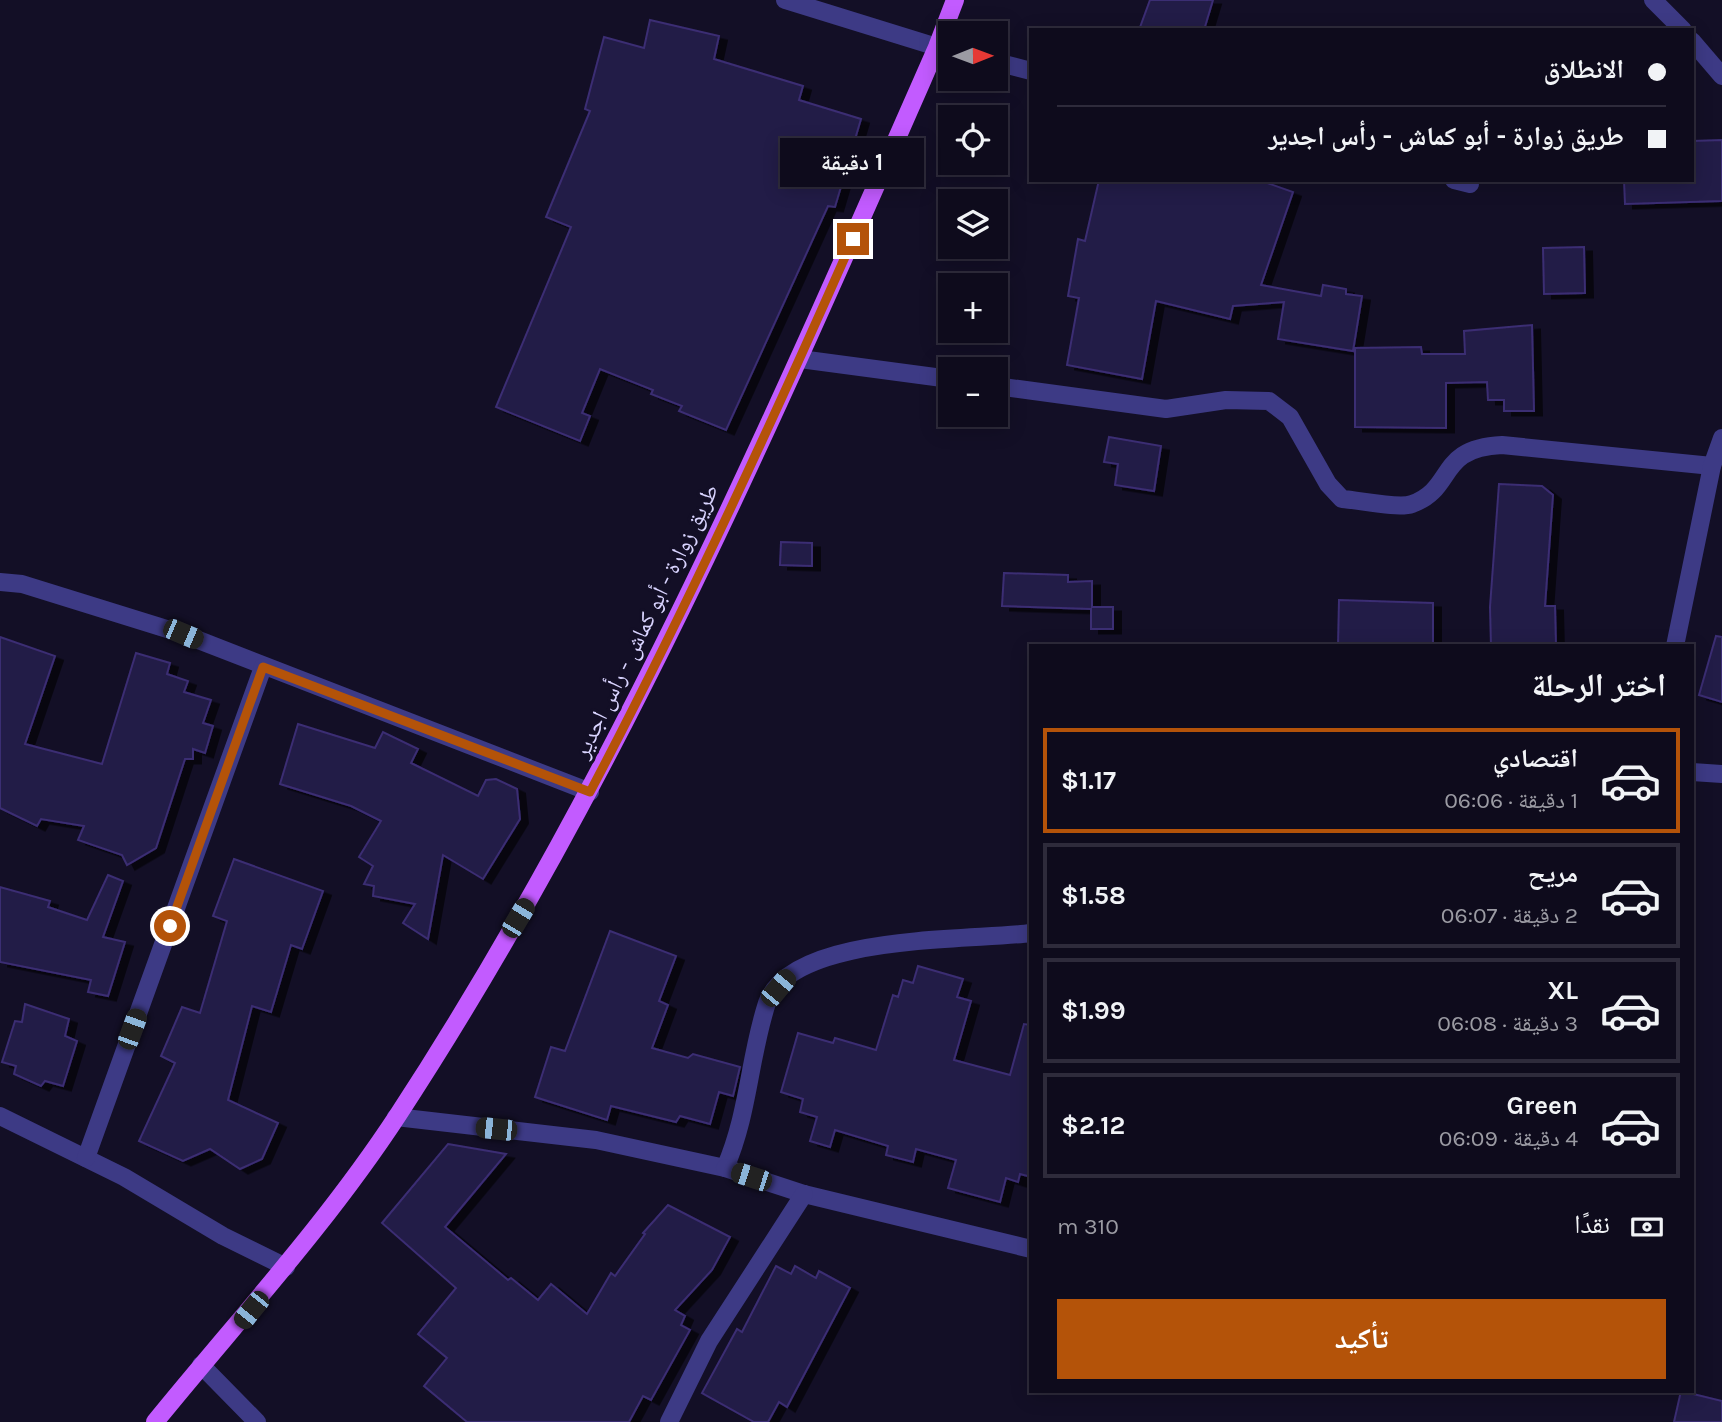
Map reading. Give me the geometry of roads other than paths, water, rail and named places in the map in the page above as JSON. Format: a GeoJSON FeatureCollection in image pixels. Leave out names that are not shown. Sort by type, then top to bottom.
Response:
{"type":"FeatureCollection","features":[{"type":"Feature","properties":{"kind":"main road","name":"طريق زوارة - أبو كماش - رأس اجدير"},"geometry":{"type":"LineString","coordinates":[[950,21],[955,0]]}},
{"type":"Feature","properties":{"kind":"main road","name":"طريق زوارة - أبو كماش - رأس اجدير"},"geometry":{"type":"LineString","coordinates":[[155,1422],[286,1267],[396,1117],[542,877],[636,704],[938,62]]}},
{"type":"Feature","properties":{"kind":"street"},"geometry":{"type":"LineString","coordinates":[[785,0],[938,47]]}},
{"type":"Feature","properties":{"kind":"street"},"geometry":{"type":"LineString","coordinates":[[1653,0],[1681,28]]}},
{"type":"Feature","properties":{"kind":"street"},"geometry":{"type":"LineString","coordinates":[[1694,43],[1722,76]]}},
{"type":"Feature","properties":{"kind":"street"},"geometry":{"type":"LineString","coordinates":[[1008,65],[1029,70]]}},
{"type":"Feature","properties":{"kind":"street"},"geometry":{"type":"LineString","coordinates":[[800,359],[938,377]]}},
{"type":"Feature","properties":{"kind":"street"},"geometry":{"type":"LineString","coordinates":[[1008,388],[1166,409],[1226,400],[1269,401],[1290,417],[1328,484],[1342,499],[1409,505],[1429,496],[1459,455],[1479,446],[1502,445],[1712,466]]}},
{"type":"Feature","properties":{"kind":"street"},"geometry":{"type":"LineString","coordinates":[[1675,644],[1712,466],[1722,438]]}},
{"type":"Feature","properties":{"kind":"street"},"geometry":{"type":"LineString","coordinates":[[0,582],[22,584],[183,634],[590,792]]}},
{"type":"Feature","properties":{"kind":"street"},"geometry":{"type":"LineString","coordinates":[[86,1158],[263,667]]}},
{"type":"Feature","properties":{"kind":"street"},"geometry":{"type":"LineString","coordinates":[[1694,772],[1722,774]]}},
{"type":"Feature","properties":{"kind":"street"},"geometry":{"type":"LineString","coordinates":[[725,1168],[739,1135],[768,1000],[789,976],[849,951],[888,944],[936,937],[987,939],[1029,933]]}},
{"type":"Feature","properties":{"kind":"street"},"geometry":{"type":"LineString","coordinates":[[0,1116],[86,1158],[286,1267]]}},
{"type":"Feature","properties":{"kind":"street"},"geometry":{"type":"LineString","coordinates":[[396,1117],[596,1140],[725,1168],[804,1194],[1029,1249]]}},
{"type":"Feature","properties":{"kind":"street"},"geometry":{"type":"LineString","coordinates":[[669,1422],[709,1341],[804,1194]]}},
{"type":"Feature","properties":{"kind":"street"},"geometry":{"type":"LineString","coordinates":[[201,1366],[257,1422]]}}]}
